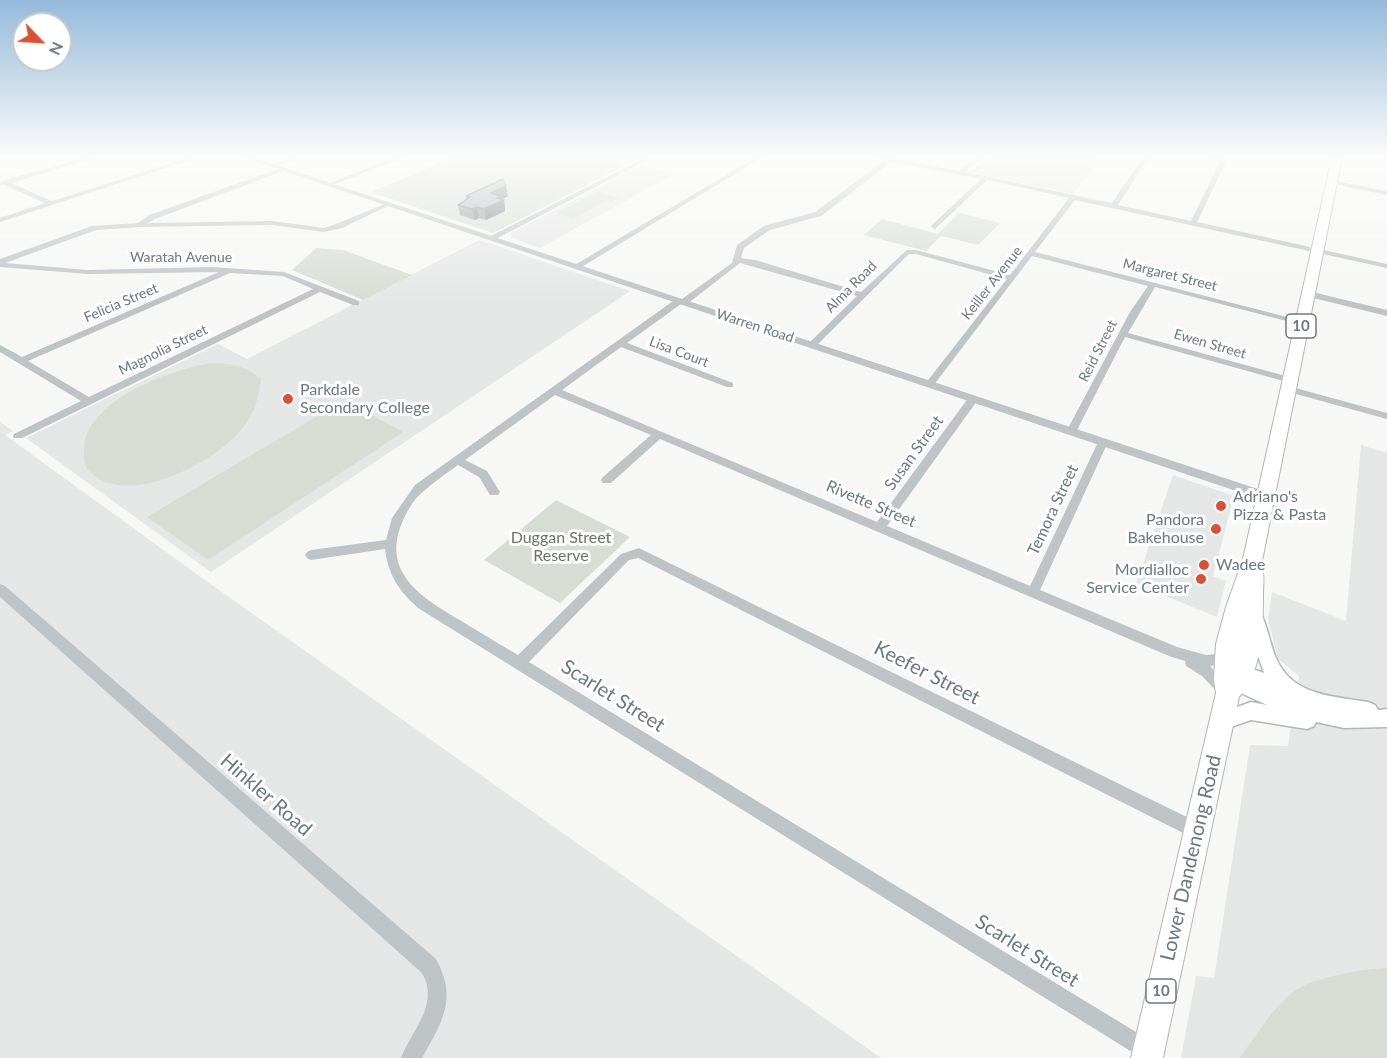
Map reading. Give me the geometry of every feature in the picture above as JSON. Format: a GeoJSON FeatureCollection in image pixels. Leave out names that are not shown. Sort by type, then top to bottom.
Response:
{"type":"FeatureCollection","features":[{"type":"Feature","properties":{"kind":"highway","name":"Lower Dandenong Road"},"geometry":{"type":"LineString","coordinates":[[1148,1054],[1222,721],[1231,674],[1237,603],[1253,559],[1326,206]]}},
{"type":"Feature","properties":{"kind":"highway","name":"Lower Dandenong Road"},"geometry":{"type":"LineString","coordinates":[[1231,674],[1247,653],[1253,616],[1253,559]]}},
{"type":"Feature","properties":{"kind":"main road"},"geometry":{"type":"LineString","coordinates":[[1253,616],[1276,678],[1295,693]]}},
{"type":"Feature","properties":{"kind":"main road"},"geometry":{"type":"LineString","coordinates":[[1231,674],[1333,706],[1387,713]]}},
{"type":"Feature","properties":{"kind":"main road"},"geometry":{"type":"LineString","coordinates":[[1231,674],[1307,712],[1361,721]]}},
{"type":"Feature","properties":{"kind":"main road"},"geometry":{"type":"LineString","coordinates":[[1222,721],[1251,711],[1321,723],[1387,718]]}},
{"type":"Feature","properties":{"kind":"street"},"geometry":{"type":"LineString","coordinates":[[0,220],[41,206]]}},
{"type":"Feature","properties":{"kind":"street"},"geometry":{"type":"LineString","coordinates":[[140,225],[152,217],[181,206]]}},
{"type":"Feature","properties":{"kind":"street"},"geometry":{"type":"LineString","coordinates":[[0,263],[99,227],[272,223],[324,230],[383,206]]}},
{"type":"Feature","properties":{"kind":"street","name":"Warren Road"},"geometry":{"type":"LineString","coordinates":[[396,206],[1265,496]]}},
{"type":"Feature","properties":{"kind":"street"},"geometry":{"type":"LineString","coordinates":[[491,238],[553,206]]}},
{"type":"Feature","properties":{"kind":"street"},"geometry":{"type":"LineString","coordinates":[[577,266],[677,206]]}},
{"type":"Feature","properties":{"kind":"street"},"geometry":{"type":"LineString","coordinates":[[311,555],[390,544],[395,523],[419,488],[658,314],[733,266],[738,260],[740,247],[767,228],[818,214],[828,206]]}},
{"type":"Feature","properties":{"kind":"street"},"geometry":{"type":"LineString","coordinates":[[935,227],[956,206]]}},
{"type":"Feature","properties":{"kind":"street","name":"Keiller Avenue"},"geometry":{"type":"LineString","coordinates":[[930,384],[1067,206]]}},
{"type":"Feature","properties":{"kind":"street"},"geometry":{"type":"LineString","coordinates":[[1120,206],[1387,266]]}},
{"type":"Feature","properties":{"kind":"street"},"geometry":{"type":"LineString","coordinates":[[1194,222],[1202,206]]}},
{"type":"Feature","properties":{"kind":"street","name":"Alma Road"},"geometry":{"type":"LineString","coordinates":[[812,345],[904,254],[910,251],[1013,278]]}},
{"type":"Feature","properties":{"kind":"street","name":"Margaret Street"},"geometry":{"type":"LineString","coordinates":[[1032,254],[1302,322]]}},
{"type":"Feature","properties":{"kind":"street"},"geometry":{"type":"LineString","coordinates":[[738,260],[752,262],[862,295]]}},
{"type":"Feature","properties":{"kind":"street","name":"Waratah Avenue"},"geometry":{"type":"LineString","coordinates":[[0,263],[88,272],[231,270],[284,274],[356,303]]}},
{"type":"Feature","properties":{"kind":"street","name":"Felicia Street"},"geometry":{"type":"LineString","coordinates":[[21,361],[231,270]]}},
{"type":"Feature","properties":{"kind":"street","name":"Reid Street"},"geometry":{"type":"LineString","coordinates":[[1071,432],[1152,285]]}},
{"type":"Feature","properties":{"kind":"street","name":"Magnolia Street"},"geometry":{"type":"LineString","coordinates":[[18,436],[321,288]]}},
{"type":"Feature","properties":{"kind":"street"},"geometry":{"type":"LineString","coordinates":[[1308,294],[1387,313]]}},
{"type":"Feature","properties":{"kind":"street","name":"Ewen Street"},"geometry":{"type":"LineString","coordinates":[[1123,334],[1387,416]]}},
{"type":"Feature","properties":{"kind":"street","name":"Lisa Court"},"geometry":{"type":"LineString","coordinates":[[618,343],[730,385]]}},
{"type":"Feature","properties":{"kind":"street"},"geometry":{"type":"LineString","coordinates":[[0,348],[88,402]]}},
{"type":"Feature","properties":{"kind":"street","name":"Rivette Street"},"geometry":{"type":"LineString","coordinates":[[553,390],[1174,652],[1209,662],[1221,659],[1231,674]]}},
{"type":"Feature","properties":{"kind":"street","name":"Susan Street"},"geometry":{"type":"LineString","coordinates":[[880,527],[973,399]]}},
{"type":"Feature","properties":{"kind":"street"},"geometry":{"type":"LineString","coordinates":[[607,480],[658,435]]}},
{"type":"Feature","properties":{"kind":"street","name":"Temora Street"},"geometry":{"type":"LineString","coordinates":[[1033,592],[1103,442]]}},
{"type":"Feature","properties":{"kind":"street"},"geometry":{"type":"LineString","coordinates":[[457,460],[483,474],[494,492]]}},
{"type":"Feature","properties":{"kind":"street","name":"Scarlet Street"},"geometry":{"type":"LineString","coordinates":[[390,544],[393,566],[409,593],[423,604],[1148,1054]]}},
{"type":"Feature","properties":{"kind":"street","name":"Keefer Street"},"geometry":{"type":"LineString","coordinates":[[519,663],[625,557],[636,553],[1199,832]]}},
{"type":"Feature","properties":{"kind":"street","name":"Hinkler Road"},"geometry":{"type":"LineString","coordinates":[[0,589],[429,966],[438,982],[436,1011],[411,1058]]}},
{"type":"Feature","properties":{"kind":"street","name":"Rivette Street"},"geometry":{"type":"LineString","coordinates":[[1174,652],[1207,672],[1231,674]]}},
{"type":"Feature","properties":{"kind":"shaded area"},"geometry":{"type":"Polygon","coordinates":[[[562,206],[615,206],[540,248],[511,238],[511,233],[562,206]]]}},
{"type":"Feature","properties":{"kind":"shaded area","name":"Parkdale Secondary College"},"geometry":{"type":"Polygon","coordinates":[[[479,240],[630,291],[211,572],[26,438],[218,344],[247,359],[479,240]]]}},
{"type":"Feature","properties":{"kind":"shaded area"},"geometry":{"type":"Polygon","coordinates":[[[0,422],[13,431],[5,435],[202,578],[881,1058],[0,1058],[0,422]]]}},
{"type":"Feature","properties":{"kind":"shaded area"},"geometry":{"type":"Polygon","coordinates":[[[1361,445],[1387,453],[1387,1058],[1181,1058],[1196,976],[1214,978],[1250,745],[1288,746],[1299,676],[1278,659],[1268,619],[1272,592],[1346,621],[1361,445]]]}},
{"type":"Feature","properties":{"kind":"shaded area"},"geometry":{"type":"Polygon","coordinates":[[[1173,475],[1234,496],[1213,576],[1226,581],[1217,617],[1136,584],[1173,475]]]}},
{"type":"Feature","properties":{"kind":"green space"},"geometry":{"type":"Polygon","coordinates":[[[414,206],[545,206],[493,233],[414,206]]]}},
{"type":"Feature","properties":{"kind":"green space"},"geometry":{"type":"Polygon","coordinates":[[[569,206],[595,206],[573,219],[556,213],[569,206]]]}},
{"type":"Feature","properties":{"kind":"green space"},"geometry":{"type":"Polygon","coordinates":[[[959,213],[1000,223],[978,245],[941,236],[926,251],[864,235],[882,219],[938,234],[959,213]]]}},
{"type":"Feature","properties":{"kind":"green space"},"geometry":{"type":"Polygon","coordinates":[[[316,248],[343,250],[412,275],[363,300],[292,270],[316,248]]]}},
{"type":"Feature","properties":{"kind":"green space"},"geometry":{"type":"Polygon","coordinates":[[[213,363],[238,366],[261,379],[253,412],[235,437],[196,465],[173,476],[149,483],[126,486],[105,482],[86,468],[84,449],[88,431],[99,416],[115,402],[155,379],[213,363]]]}},
{"type":"Feature","properties":{"kind":"green space"},"geometry":{"type":"Polygon","coordinates":[[[349,403],[403,432],[208,560],[147,517],[331,408],[349,403]]]}},
{"type":"Feature","properties":{"kind":"green space","name":"Duggan Street Reserve"},"geometry":{"type":"Polygon","coordinates":[[[556,500],[630,537],[560,603],[484,560],[556,500]]]}},
{"type":"Feature","properties":{"kind":"green space"},"geometry":{"type":"Polygon","coordinates":[[[1387,968],[1387,1058],[1240,1058],[1275,1009],[1297,989],[1321,979],[1364,970],[1387,968]]]}},
{"type":"Feature","properties":{"kind":"building"},"geometry":{"type":"Polygon","coordinates":[[[463,206],[490,206],[484,209],[477,207],[472,209],[463,206]]]}},
{"type":"Feature","properties":{"kind":"place","name":"Parkdale Secondary College"},"geometry":{"type":"Point","coordinates":[288,399]}},
{"type":"Feature","properties":{"kind":"place","name":"Adriano's Pizza & Pasta"},"geometry":{"type":"Point","coordinates":[1221,506]}},
{"type":"Feature","properties":{"kind":"place","name":"Pandora Bakehouse"},"geometry":{"type":"Point","coordinates":[1216,529]}},
{"type":"Feature","properties":{"kind":"place","name":"Wadee"},"geometry":{"type":"Point","coordinates":[1204,565]}},
{"type":"Feature","properties":{"kind":"place","name":"Mordialloc Service Center"},"geometry":{"type":"Point","coordinates":[1201,579]}}]}
